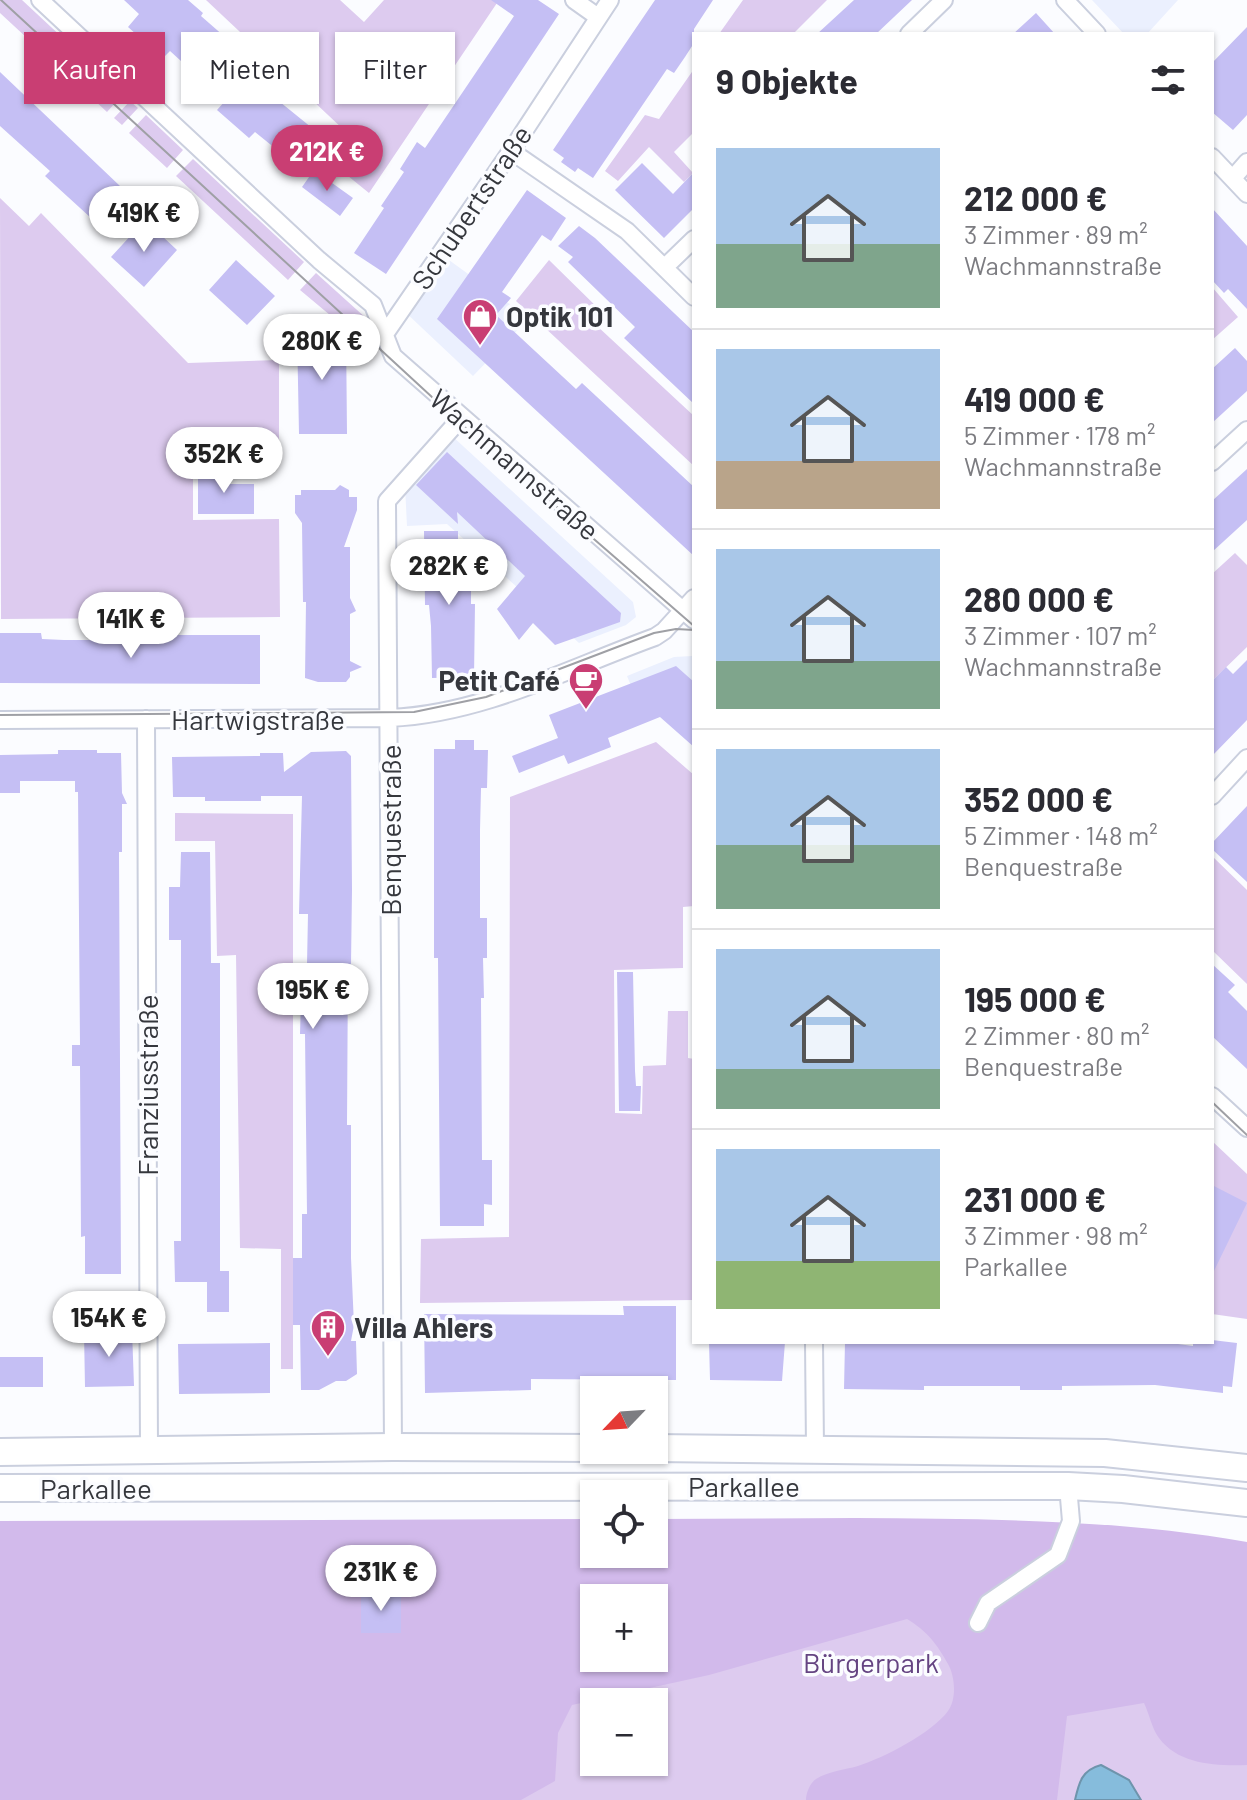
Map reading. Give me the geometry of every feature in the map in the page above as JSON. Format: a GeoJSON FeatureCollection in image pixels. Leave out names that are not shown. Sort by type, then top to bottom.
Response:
{"type":"FeatureCollection","features":[{"type":"Feature","properties":{"kind":"main road","name":"Parkallee"},"geometry":{"type":"LineString","coordinates":[[0,1452],[580,1448]]}},
{"type":"Feature","properties":{"kind":"main road","name":"Parkallee"},"geometry":{"type":"LineString","coordinates":[[668,1448],[1105,1453],[1247,1468]]}},
{"type":"Feature","properties":{"kind":"main road","name":"Parkallee"},"geometry":{"type":"LineString","coordinates":[[0,1488],[1068,1486],[1247,1503]]}},
{"type":"Feature","properties":{"kind":"street","name":"Wachmannstraße"},"geometry":{"type":"LineString","coordinates":[[40,0],[319,260],[373,305],[393,356],[461,418],[690,609]]}},
{"type":"Feature","properties":{"kind":"street"},"geometry":{"type":"LineString","coordinates":[[574,0],[598,17]]}},
{"type":"Feature","properties":{"kind":"street","name":"Schubertstraße"},"geometry":{"type":"LineString","coordinates":[[385,334],[610,0]]}},
{"type":"Feature","properties":{"kind":"street"},"geometry":{"type":"LineString","coordinates":[[911,32],[944,0]]}},
{"type":"Feature","properties":{"kind":"street"},"geometry":{"type":"LineString","coordinates":[[1065,0],[1095,32]]}},
{"type":"Feature","properties":{"kind":"street"},"geometry":{"type":"LineString","coordinates":[[511,151],[627,231],[692,295]]}},
{"type":"Feature","properties":{"kind":"street"},"geometry":{"type":"LineString","coordinates":[[1214,159],[1247,194]]}},
{"type":"Feature","properties":{"kind":"street"},"geometry":{"type":"LineString","coordinates":[[1233,178],[1247,162]]}},
{"type":"Feature","properties":{"kind":"street"},"geometry":{"type":"LineString","coordinates":[[665,267],[692,241]]}},
{"type":"Feature","properties":{"kind":"street","name":"Benquestraße"},"geometry":{"type":"LineString","coordinates":[[393,1447],[387,501],[461,418]]}},
{"type":"Feature","properties":{"kind":"street"},"geometry":{"type":"LineString","coordinates":[[1214,460],[1247,430]]}},
{"type":"Feature","properties":{"kind":"street","name":"Hartwigstraße"},"geometry":{"type":"LineString","coordinates":[[0,720],[390,718],[434,715],[503,695],[655,637],[690,609]]}},
{"type":"Feature","properties":{"kind":"street","name":"Franziusstraße"},"geometry":{"type":"LineString","coordinates":[[146,719],[149,1451]]}},
{"type":"Feature","properties":{"kind":"street"},"geometry":{"type":"LineString","coordinates":[[1214,794],[1247,758]]}},
{"type":"Feature","properties":{"kind":"street"},"geometry":{"type":"LineString","coordinates":[[1214,1098],[1247,1128]]}},
{"type":"Feature","properties":{"kind":"street"},"geometry":{"type":"LineString","coordinates":[[814,1344],[815,1449]]}},
{"type":"Feature","properties":{"kind":"street"},"geometry":{"type":"LineString","coordinates":[[978,1623],[988,1603],[1058,1555],[1071,1521],[1068,1486]]}},
{"type":"Feature","properties":{"kind":"shaded area"},"geometry":{"type":"Polygon","coordinates":[[[1092,0],[1178,0],[1149,32],[1122,32],[1092,0]]]}},
{"type":"Feature","properties":{"kind":"shaded area"},"geometry":{"type":"Polygon","coordinates":[[[442,255],[529,318],[473,376],[403,310],[442,255]]]}},
{"type":"Feature","properties":{"kind":"shaded area"},"geometry":{"type":"Polygon","coordinates":[[[451,435],[633,602],[636,617],[626,625],[579,643],[447,524],[407,526],[405,486],[451,435]]]}},
{"type":"Feature","properties":{"kind":"shaded area"},"geometry":{"type":"Polygon","coordinates":[[[692,656],[692,744],[634,693],[627,676],[674,657],[692,656]]]}},
{"type":"Feature","properties":{"kind":"shaded area","name":"Bürgerpark"},"geometry":{"type":"Polygon","coordinates":[[[855,1518],[1051,1522],[1198,1534],[1247,1542],[1247,1765],[1211,1764],[1177,1754],[1157,1734],[1144,1703],[1067,1716],[1057,1800],[806,1800],[809,1788],[816,1779],[893,1751],[931,1728],[951,1706],[954,1688],[948,1664],[931,1638],[907,1619],[709,1675],[650,1688],[580,1688],[580,1703],[572,1705],[558,1733],[555,1781],[521,1800],[0,1800],[0,1521],[580,1519],[580,1568],[668,1568],[668,1519],[855,1518]]]}},
{"type":"Feature","properties":{"kind":"green space"},"geometry":{"type":"Polygon","coordinates":[[[0,0],[22,0],[56,32],[24,32],[24,35],[0,13],[0,0]]]}},
{"type":"Feature","properties":{"kind":"green space"},"geometry":{"type":"Polygon","coordinates":[[[206,0],[340,0],[364,22],[384,0],[499,0],[455,65],[455,32],[335,32],[335,104],[429,104],[369,193],[327,159],[345,131],[316,104],[319,104],[319,32],[240,32],[206,0]]]}},
{"type":"Feature","properties":{"kind":"green space"},"geometry":{"type":"Polygon","coordinates":[[[743,0],[827,0],[795,32],[720,32],[743,0]]]}},
{"type":"Feature","properties":{"kind":"green space"},"geometry":{"type":"Polygon","coordinates":[[[692,72],[692,134],[674,152],[692,172],[684,182],[649,147],[618,181],[605,171],[645,115],[659,119],[692,72]]]}},
{"type":"Feature","properties":{"kind":"green space"},"geometry":{"type":"Polygon","coordinates":[[[98,104],[114,104],[107,112],[98,104]]]}},
{"type":"Feature","properties":{"kind":"green space"},"geometry":{"type":"Polygon","coordinates":[[[127,104],[138,108],[122,125],[114,118],[127,104]]]}},
{"type":"Feature","properties":{"kind":"green space"},"geometry":{"type":"Polygon","coordinates":[[[146,115],[183,150],[167,168],[129,133],[146,115]]]}},
{"type":"Feature","properties":{"kind":"green space"},"geometry":{"type":"Polygon","coordinates":[[[193,159],[304,262],[288,280],[176,176],[193,159]]]}},
{"type":"Feature","properties":{"kind":"green space"},"geometry":{"type":"Polygon","coordinates":[[[0,198],[29,226],[41,213],[188,363],[279,360],[279,460],[193,463],[193,520],[279,519],[280,617],[1,619],[0,198]]]}},
{"type":"Feature","properties":{"kind":"green space"},"geometry":{"type":"Polygon","coordinates":[[[549,260],[604,314],[596,325],[692,414],[692,464],[516,301],[549,260]]]}},
{"type":"Feature","properties":{"kind":"green space"},"geometry":{"type":"Polygon","coordinates":[[[316,273],[367,319],[367,346],[300,290],[316,273]]]}},
{"type":"Feature","properties":{"kind":"green space"},"geometry":{"type":"Polygon","coordinates":[[[1214,289],[1238,317],[1214,338],[1214,289]]]}},
{"type":"Feature","properties":{"kind":"green space"},"geometry":{"type":"Polygon","coordinates":[[[1235,553],[1247,565],[1247,647],[1214,679],[1214,572],[1235,553]]]}},
{"type":"Feature","properties":{"kind":"green space"},"geometry":{"type":"Polygon","coordinates":[[[656,742],[692,773],[692,906],[683,907],[683,968],[614,970],[615,1113],[642,1114],[643,1066],[666,1065],[668,1011],[688,1011],[688,1058],[692,1059],[692,1300],[420,1303],[421,1239],[509,1237],[510,797],[656,742]]]}},
{"type":"Feature","properties":{"kind":"green space"},"geometry":{"type":"Polygon","coordinates":[[[175,813],[293,814],[293,1369],[281,1369],[281,1249],[240,1248],[236,955],[217,956],[215,841],[175,841],[175,813]]]}},
{"type":"Feature","properties":{"kind":"green space"},"geometry":{"type":"Polygon","coordinates":[[[1214,858],[1247,890],[1247,984],[1214,952],[1214,858]]]}},
{"type":"Feature","properties":{"kind":"green space"},"geometry":{"type":"Polygon","coordinates":[[[1214,1143],[1247,1174],[1247,1319],[1214,1314],[1214,1143]]]}},
{"type":"Feature","properties":{"kind":"green space","name":"Bürgerpark"},"geometry":{"type":"Polygon","coordinates":[[[0,1525],[580,1553],[580,1568],[668,1568],[668,1553],[1247,1544],[1247,1800],[0,1800],[0,1525]]]}},
{"type":"Feature","properties":{"kind":"water"},"geometry":{"type":"Polygon","coordinates":[[[1101,1765],[1129,1780],[1141,1800],[1075,1800],[1082,1778],[1089,1770],[1101,1765]]]}},
{"type":"Feature","properties":{"kind":"building"},"geometry":{"type":"Polygon","coordinates":[[[124,0],[188,0],[219,32],[181,32],[181,61],[170,51],[165,56],[165,32],[134,32],[128,27],[139,14],[124,0]]]}},
{"type":"Feature","properties":{"kind":"building"},"geometry":{"type":"Polygon","coordinates":[[[491,0],[538,0],[559,14],[386,274],[354,253],[384,208],[381,206],[404,172],[400,169],[417,142],[425,148],[514,16],[491,0]]]}},
{"type":"Feature","properties":{"kind":"building"},"geometry":{"type":"Polygon","coordinates":[[[655,0],[713,0],[692,32],[692,46],[685,57],[674,73],[667,69],[593,178],[578,168],[575,172],[561,162],[564,158],[553,150],[655,0]]]}},
{"type":"Feature","properties":{"kind":"building"},"geometry":{"type":"Polygon","coordinates":[[[854,0],[912,0],[878,32],[819,32],[854,0]]]}},
{"type":"Feature","properties":{"kind":"building"},"geometry":{"type":"Polygon","coordinates":[[[1036,13],[1053,32],[1015,32],[1036,13]]]}},
{"type":"Feature","properties":{"kind":"building"},"geometry":{"type":"Polygon","coordinates":[[[1247,27],[1247,115],[1233,130],[1214,114],[1214,61],[1247,27]]]}},
{"type":"Feature","properties":{"kind":"building"},"geometry":{"type":"Polygon","coordinates":[[[0,72],[24,95],[24,104],[34,104],[120,186],[91,218],[45,176],[50,171],[0,126],[0,72]]]}},
{"type":"Feature","properties":{"kind":"building"},"geometry":{"type":"Polygon","coordinates":[[[222,104],[282,104],[322,136],[297,166],[255,132],[249,138],[217,110],[222,104]]]}},
{"type":"Feature","properties":{"kind":"building"},"geometry":{"type":"Polygon","coordinates":[[[642,163],[673,194],[692,174],[692,210],[664,238],[615,190],[642,163]]]}},
{"type":"Feature","properties":{"kind":"building"},"geometry":{"type":"Polygon","coordinates":[[[314,170],[353,198],[340,216],[302,187],[314,170]]]}},
{"type":"Feature","properties":{"kind":"building"},"geometry":{"type":"Polygon","coordinates":[[[527,190],[566,218],[551,241],[542,235],[502,292],[511,298],[496,315],[576,389],[582,383],[692,485],[692,554],[437,319],[527,190]]]}},
{"type":"Feature","properties":{"kind":"building"},"geometry":{"type":"Polygon","coordinates":[[[1214,210],[1247,246],[1247,309],[1228,289],[1224,293],[1214,282],[1214,210]]]}},
{"type":"Feature","properties":{"kind":"building"},"geometry":{"type":"Polygon","coordinates":[[[145,220],[177,250],[144,287],[111,257],[145,220]]]}},
{"type":"Feature","properties":{"kind":"building"},"geometry":{"type":"Polygon","coordinates":[[[579,226],[692,330],[692,402],[624,338],[635,327],[568,262],[573,257],[558,246],[579,226]]]}},
{"type":"Feature","properties":{"kind":"building"},"geometry":{"type":"Polygon","coordinates":[[[236,260],[275,296],[247,325],[209,290],[236,260]]]}},
{"type":"Feature","properties":{"kind":"building"},"geometry":{"type":"Polygon","coordinates":[[[346,330],[347,434],[299,434],[297,331],[346,330]]]}},
{"type":"Feature","properties":{"kind":"building"},"geometry":{"type":"Polygon","coordinates":[[[1235,348],[1247,361],[1247,391],[1214,421],[1214,367],[1235,348]]]}},
{"type":"Feature","properties":{"kind":"building"},"geometry":{"type":"Polygon","coordinates":[[[447,452],[621,613],[620,622],[555,645],[533,623],[519,640],[497,609],[525,576],[457,512],[458,524],[416,485],[447,452]]]}},
{"type":"Feature","properties":{"kind":"building"},"geometry":{"type":"Polygon","coordinates":[[[1247,469],[1247,520],[1214,550],[1214,499],[1247,469]]]}},
{"type":"Feature","properties":{"kind":"building"},"geometry":{"type":"Polygon","coordinates":[[[198,471],[229,471],[229,484],[254,484],[254,514],[198,514],[198,471]]]}},
{"type":"Feature","properties":{"kind":"building"},"geometry":{"type":"Polygon","coordinates":[[[340,485],[349,490],[349,497],[357,497],[357,510],[344,547],[350,547],[350,598],[356,611],[350,614],[350,661],[362,667],[350,672],[346,682],[318,682],[305,678],[306,602],[303,602],[302,523],[295,513],[295,495],[301,495],[301,490],[335,490],[340,485]]]}},
{"type":"Feature","properties":{"kind":"building"},"geometry":{"type":"Polygon","coordinates":[[[424,531],[458,531],[458,571],[471,571],[471,604],[475,604],[474,677],[432,678],[429,605],[425,605],[424,531]]]}},
{"type":"Feature","properties":{"kind":"building"},"geometry":{"type":"Polygon","coordinates":[[[0,633],[41,633],[42,639],[64,640],[148,640],[148,635],[260,635],[260,684],[0,683],[0,633]]]}},
{"type":"Feature","properties":{"kind":"building"},"geometry":{"type":"Polygon","coordinates":[[[1247,660],[1247,720],[1214,754],[1214,679],[1226,667],[1233,674],[1247,660]]]}},
{"type":"Feature","properties":{"kind":"building"},"geometry":{"type":"Polygon","coordinates":[[[676,666],[692,680],[692,745],[660,717],[608,738],[611,747],[568,764],[564,755],[519,773],[512,756],[558,738],[549,715],[676,666]]]}},
{"type":"Feature","properties":{"kind":"building"},"geometry":{"type":"Polygon","coordinates":[[[455,740],[474,740],[474,750],[488,750],[487,788],[481,788],[480,830],[480,918],[487,918],[487,958],[483,958],[484,998],[481,998],[482,1160],[492,1160],[492,1205],[484,1204],[484,1226],[440,1226],[438,958],[434,958],[434,749],[455,749],[455,740]]]}},
{"type":"Feature","properties":{"kind":"building"},"geometry":{"type":"Polygon","coordinates":[[[58,750],[121,753],[122,793],[127,804],[122,804],[122,852],[119,852],[121,1274],[85,1274],[85,1236],[81,1237],[80,1066],[72,1066],[72,1045],[80,1045],[78,792],[75,792],[75,781],[20,781],[20,793],[0,793],[0,755],[58,754],[58,750]]]}},
{"type":"Feature","properties":{"kind":"building"},"geometry":{"type":"Polygon","coordinates":[[[346,751],[351,756],[352,890],[351,964],[348,964],[347,1125],[351,1125],[354,1325],[351,1341],[356,1341],[357,1374],[319,1390],[301,1390],[300,1325],[293,1325],[293,1258],[302,1258],[302,1214],[307,1214],[305,1034],[300,1034],[302,964],[307,964],[308,914],[299,914],[302,796],[261,796],[261,801],[205,801],[205,797],[173,797],[172,757],[283,753],[284,772],[311,752],[346,751]]]}},
{"type":"Feature","properties":{"kind":"building"},"geometry":{"type":"Polygon","coordinates":[[[1247,806],[1247,882],[1214,851],[1214,841],[1247,806]]]}},
{"type":"Feature","properties":{"kind":"building"},"geometry":{"type":"Polygon","coordinates":[[[181,852],[210,852],[211,963],[220,963],[220,1271],[229,1271],[229,1312],[207,1312],[207,1282],[175,1282],[174,1241],[181,1241],[181,940],[169,940],[169,887],[180,887],[181,852]]]}},
{"type":"Feature","properties":{"kind":"building"},"geometry":{"type":"Polygon","coordinates":[[[1214,966],[1235,985],[1228,992],[1247,1011],[1247,1069],[1214,1038],[1214,966]]]}},
{"type":"Feature","properties":{"kind":"building"},"geometry":{"type":"Polygon","coordinates":[[[617,972],[633,972],[635,1071],[636,1086],[641,1086],[640,1111],[619,1111],[617,972]]]}},
{"type":"Feature","properties":{"kind":"building"},"geometry":{"type":"Polygon","coordinates":[[[1214,1186],[1247,1203],[1214,1271],[1214,1186]]]}},
{"type":"Feature","properties":{"kind":"building"},"geometry":{"type":"Polygon","coordinates":[[[623,1306],[676,1306],[676,1380],[668,1380],[668,1376],[580,1376],[580,1379],[531,1379],[531,1390],[425,1393],[424,1314],[624,1315],[623,1306]]]}},
{"type":"Feature","properties":{"kind":"building"},"geometry":{"type":"Polygon","coordinates":[[[132,1330],[134,1386],[85,1387],[84,1332],[132,1330]]]}},
{"type":"Feature","properties":{"kind":"building"},"geometry":{"type":"Polygon","coordinates":[[[1214,1340],[1237,1343],[1232,1387],[1223,1386],[1223,1393],[1155,1385],[1062,1386],[1062,1390],[1020,1390],[1020,1386],[844,1389],[845,1344],[1214,1344],[1214,1340]]]}},
{"type":"Feature","properties":{"kind":"building"},"geometry":{"type":"Polygon","coordinates":[[[270,1343],[270,1393],[179,1394],[178,1344],[270,1343]]]}},
{"type":"Feature","properties":{"kind":"building"},"geometry":{"type":"Polygon","coordinates":[[[709,1344],[785,1344],[782,1381],[710,1380],[709,1344]]]}},
{"type":"Feature","properties":{"kind":"building"},"geometry":{"type":"Polygon","coordinates":[[[0,1357],[43,1357],[43,1387],[0,1387],[0,1357]]]}},
{"type":"Feature","properties":{"kind":"building"},"geometry":{"type":"Polygon","coordinates":[[[361,1593],[401,1593],[401,1633],[361,1633],[361,1593]]]}},
{"type":"Feature","properties":{"kind":"tram line"},"geometry":{"type":"LineString","coordinates":[[1,0],[458,421],[692,624]]}},
{"type":"Feature","properties":{"kind":"tram line"},"geometry":{"type":"LineString","coordinates":[[0,715],[414,712],[486,697],[654,633],[692,630]]}},
{"type":"Feature","properties":{"kind":"tram line"},"geometry":{"type":"LineString","coordinates":[[1214,1104],[1247,1135]]}},
{"type":"Feature","properties":{"kind":"place","name":"Optik 101"},"geometry":{"type":"Point","coordinates":[480,347]}},
{"type":"Feature","properties":{"kind":"place","name":"Petit Café"},"geometry":{"type":"Point","coordinates":[586,711]}},
{"type":"Feature","properties":{"kind":"place","name":"Villa Ahlers"},"geometry":{"type":"Point","coordinates":[328,1358]}}]}
